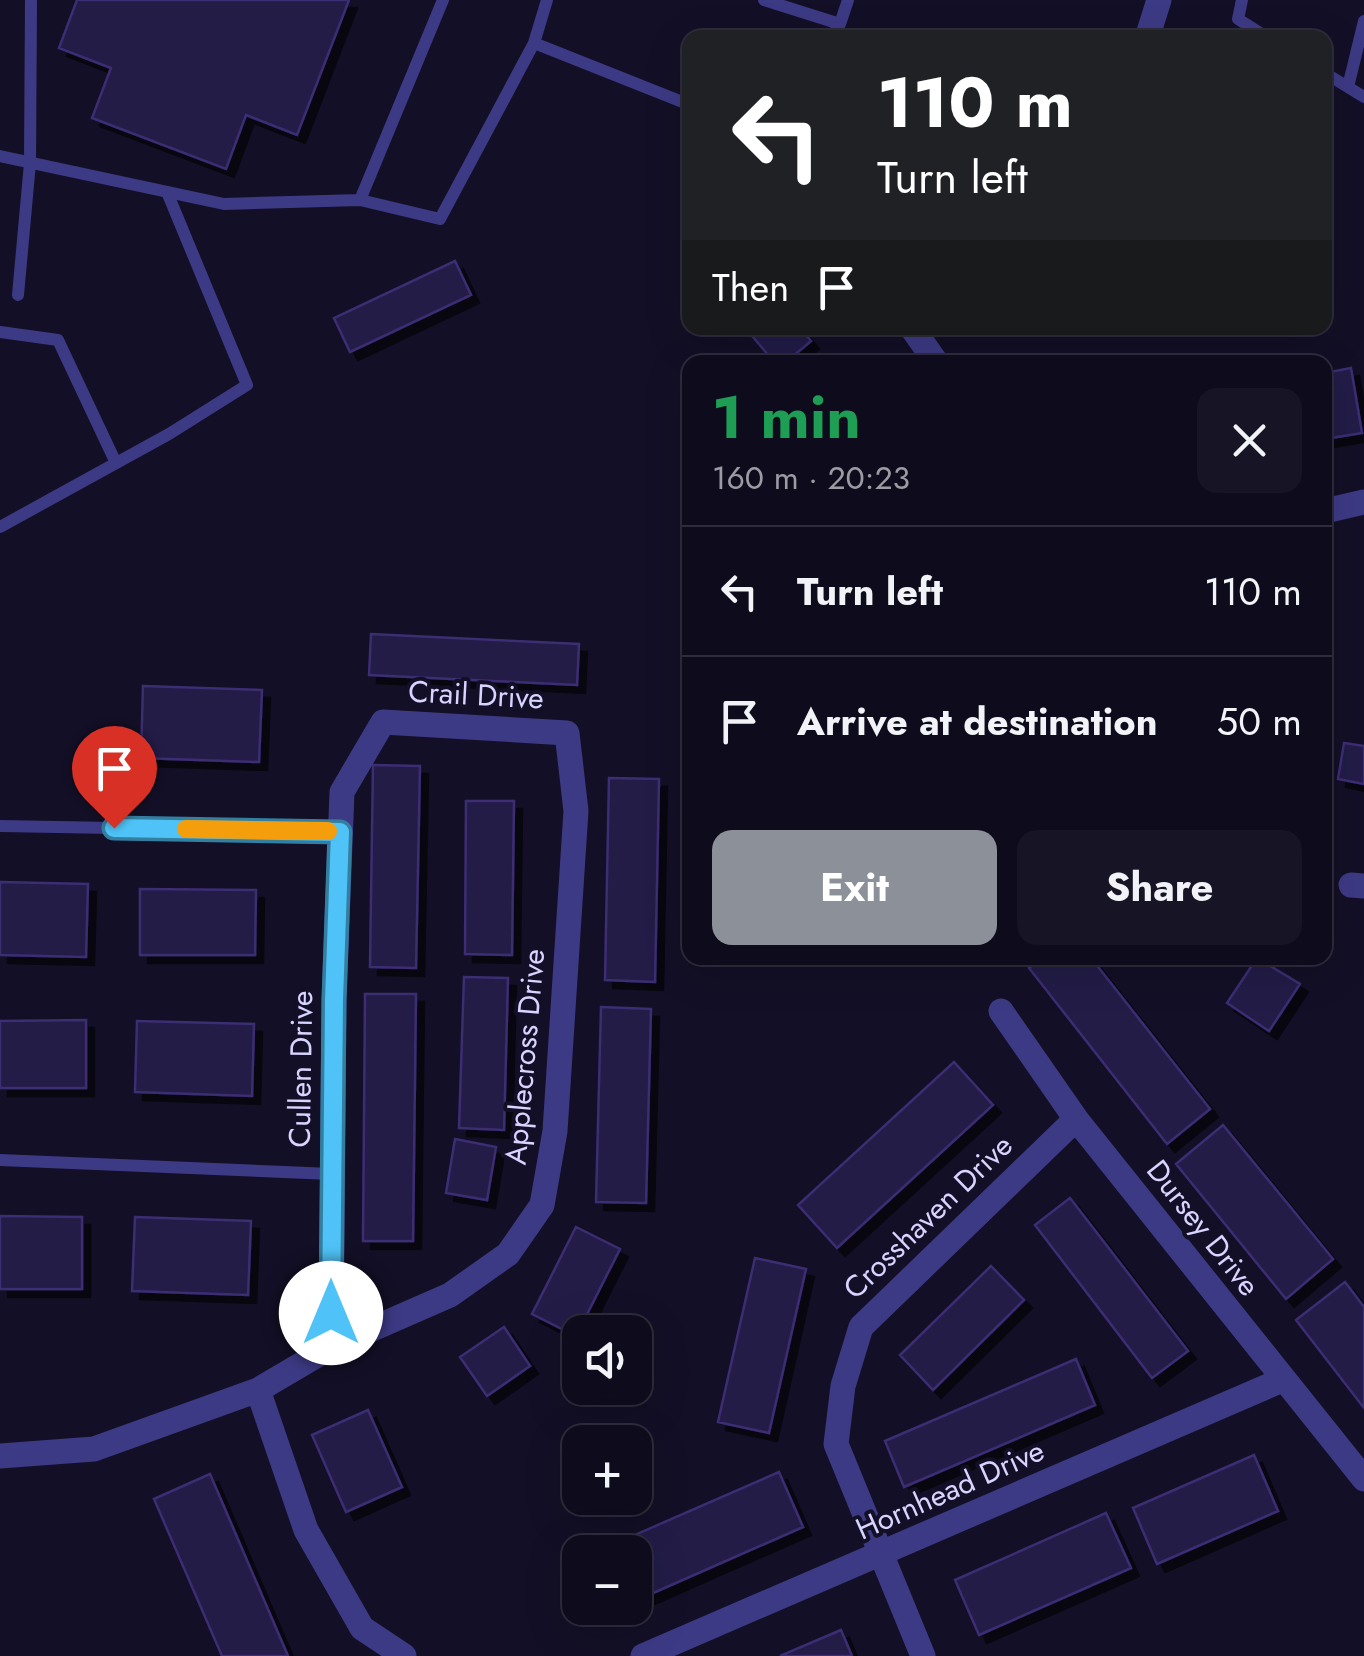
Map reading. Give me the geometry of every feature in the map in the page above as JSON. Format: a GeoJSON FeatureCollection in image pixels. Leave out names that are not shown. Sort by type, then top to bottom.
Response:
{"type":"FeatureCollection","features":[{"type":"Feature","properties":{"kind":"street"},"geometry":{"type":"LineString","coordinates":[[1150,30],[1159,0]]}},
{"type":"Feature","properties":{"kind":"street"},"geometry":{"type":"LineString","coordinates":[[1332,509],[1364,502]]}},
{"type":"Feature","properties":{"kind":"street","name":"Crail Drive"},"geometry":{"type":"LineString","coordinates":[[342,792],[383,722],[568,733],[576,811]]}},
{"type":"Feature","properties":{"kind":"street","name":"Cullen Drive"},"geometry":{"type":"LineString","coordinates":[[331,1348],[342,792]]}},
{"type":"Feature","properties":{"kind":"street","name":"Applecross Drive"},"geometry":{"type":"LineString","coordinates":[[0,1452],[94,1449],[258,1390],[331,1348],[450,1295],[508,1254],[542,1205],[556,1130],[576,811]]}},
{"type":"Feature","properties":{"kind":"street","name":"Dursey Drive"},"geometry":{"type":"LineString","coordinates":[[1000,1011],[1076,1120],[1364,1478]]}},
{"type":"Feature","properties":{"kind":"street","name":"Crosshaven Drive"},"geometry":{"type":"LineString","coordinates":[[924,1656],[836,1444],[843,1386],[860,1327],[1076,1120]]}},
{"type":"Feature","properties":{"kind":"street","name":"Hornhead Drive"},"geometry":{"type":"LineString","coordinates":[[643,1656],[1282,1380]]}},
{"type":"Feature","properties":{"kind":"street"},"geometry":{"type":"LineString","coordinates":[[258,1390],[306,1530],[362,1628],[404,1656]]}},
{"type":"Feature","properties":{"kind":"lane"},"geometry":{"type":"LineString","coordinates":[[18,295],[30,162],[31,0]]}},
{"type":"Feature","properties":{"kind":"lane"},"geometry":{"type":"LineString","coordinates":[[360,200],[443,0]]}},
{"type":"Feature","properties":{"kind":"lane"},"geometry":{"type":"LineString","coordinates":[[0,156],[224,204],[360,200],[440,219],[534,42],[547,0]]}},
{"type":"Feature","properties":{"kind":"lane"},"geometry":{"type":"LineString","coordinates":[[764,0],[840,24]]}},
{"type":"Feature","properties":{"kind":"lane"},"geometry":{"type":"LineString","coordinates":[[836,30],[848,0]]}},
{"type":"Feature","properties":{"kind":"lane"},"geometry":{"type":"LineString","coordinates":[[1242,0],[1238,19],[1255,30]]}},
{"type":"Feature","properties":{"kind":"lane"},"geometry":{"type":"LineString","coordinates":[[1348,87],[1364,21]]}},
{"type":"Feature","properties":{"kind":"lane"},"geometry":{"type":"LineString","coordinates":[[534,42],[682,102]]}},
{"type":"Feature","properties":{"kind":"lane"},"geometry":{"type":"LineString","coordinates":[[1332,77],[1364,97]]}},
{"type":"Feature","properties":{"kind":"lane"},"geometry":{"type":"LineString","coordinates":[[0,527],[246,385],[167,192]]}},
{"type":"Feature","properties":{"kind":"lane"},"geometry":{"type":"LineString","coordinates":[[0,332],[58,340],[116,463]]}},
{"type":"Feature","properties":{"kind":"lane"},"geometry":{"type":"LineString","coordinates":[[0,826],[340,832]]}},
{"type":"Feature","properties":{"kind":"lane"},"geometry":{"type":"LineString","coordinates":[[0,1160],[332,1174]]}},
{"type":"Feature","properties":{"kind":"building"},"geometry":{"type":"Polygon","coordinates":[[[77,0],[349,0],[297,135],[246,115],[226,169],[92,118],[111,68],[59,48],[77,0]]]}},
{"type":"Feature","properties":{"kind":"building"},"geometry":{"type":"Polygon","coordinates":[[[455,261],[471,295],[350,352],[334,318],[455,261]]]}},
{"type":"Feature","properties":{"kind":"building"},"geometry":{"type":"Polygon","coordinates":[[[751,335],[806,335],[811,341],[794,355],[768,355],[751,335]]]}},
{"type":"Feature","properties":{"kind":"building"},"geometry":{"type":"Polygon","coordinates":[[[1351,368],[1362,433],[1332,438],[1332,372],[1351,368]]]}},
{"type":"Feature","properties":{"kind":"building"},"geometry":{"type":"Polygon","coordinates":[[[371,634],[579,644],[577,685],[369,675],[371,634]]]}},
{"type":"Feature","properties":{"kind":"building"},"geometry":{"type":"Polygon","coordinates":[[[143,686],[262,690],[259,762],[141,758],[143,686]]]}},
{"type":"Feature","properties":{"kind":"building"},"geometry":{"type":"Polygon","coordinates":[[[1344,743],[1364,746],[1364,784],[1338,779],[1344,743]]]}},
{"type":"Feature","properties":{"kind":"building"},"geometry":{"type":"Polygon","coordinates":[[[373,765],[420,766],[416,968],[370,967],[373,765]]]}},
{"type":"Feature","properties":{"kind":"building"},"geometry":{"type":"Polygon","coordinates":[[[609,778],[659,779],[655,982],[605,980],[609,778]]]}},
{"type":"Feature","properties":{"kind":"building"},"geometry":{"type":"Polygon","coordinates":[[[466,801],[514,801],[512,955],[465,954],[466,801]]]}},
{"type":"Feature","properties":{"kind":"building"},"geometry":{"type":"Polygon","coordinates":[[[0,882],[88,884],[86,957],[0,955],[0,882]]]}},
{"type":"Feature","properties":{"kind":"building"},"geometry":{"type":"Polygon","coordinates":[[[140,889],[256,890],[255,955],[140,955],[140,889]]]}},
{"type":"Feature","properties":{"kind":"building"},"geometry":{"type":"Polygon","coordinates":[[[1097,965],[1210,1109],[1167,1144],[1029,968],[1097,965]]]}},
{"type":"Feature","properties":{"kind":"building"},"geometry":{"type":"Polygon","coordinates":[[[1252,965],[1269,965],[1300,984],[1269,1031],[1227,1003],[1252,965]]]}},
{"type":"Feature","properties":{"kind":"building"},"geometry":{"type":"Polygon","coordinates":[[[464,977],[508,978],[504,1130],[459,1128],[464,977]]]}},
{"type":"Feature","properties":{"kind":"building"},"geometry":{"type":"Polygon","coordinates":[[[365,994],[416,994],[413,1241],[363,1241],[365,994]]]}},
{"type":"Feature","properties":{"kind":"building"},"geometry":{"type":"Polygon","coordinates":[[[601,1007],[651,1009],[646,1203],[596,1202],[601,1007]]]}},
{"type":"Feature","properties":{"kind":"building"},"geometry":{"type":"Polygon","coordinates":[[[86,1020],[86,1088],[0,1088],[0,1021],[86,1020]]]}},
{"type":"Feature","properties":{"kind":"building"},"geometry":{"type":"Polygon","coordinates":[[[137,1021],[254,1024],[252,1096],[135,1092],[137,1021]]]}},
{"type":"Feature","properties":{"kind":"building"},"geometry":{"type":"Polygon","coordinates":[[[954,1062],[993,1105],[837,1248],[798,1205],[954,1062]]]}},
{"type":"Feature","properties":{"kind":"building"},"geometry":{"type":"Polygon","coordinates":[[[1223,1125],[1333,1259],[1286,1299],[1176,1164],[1223,1125]]]}},
{"type":"Feature","properties":{"kind":"building"},"geometry":{"type":"Polygon","coordinates":[[[455,1139],[496,1147],[487,1200],[446,1193],[455,1139]]]}},
{"type":"Feature","properties":{"kind":"building"},"geometry":{"type":"Polygon","coordinates":[[[1070,1198],[1188,1351],[1152,1378],[1035,1225],[1070,1198]]]}},
{"type":"Feature","properties":{"kind":"building"},"geometry":{"type":"Polygon","coordinates":[[[0,1216],[82,1217],[82,1289],[0,1289],[0,1216]]]}},
{"type":"Feature","properties":{"kind":"building"},"geometry":{"type":"Polygon","coordinates":[[[135,1217],[251,1221],[248,1295],[132,1291],[135,1217]]]}},
{"type":"Feature","properties":{"kind":"building"},"geometry":{"type":"Polygon","coordinates":[[[576,1227],[620,1249],[587,1315],[562,1315],[562,1329],[532,1314],[576,1227]]]}},
{"type":"Feature","properties":{"kind":"building"},"geometry":{"type":"Polygon","coordinates":[[[755,1258],[806,1269],[769,1433],[718,1422],[755,1258]]]}},
{"type":"Feature","properties":{"kind":"building"},"geometry":{"type":"Polygon","coordinates":[[[991,1266],[1024,1300],[933,1390],[900,1355],[991,1266]]]}},
{"type":"Feature","properties":{"kind":"building"},"geometry":{"type":"Polygon","coordinates":[[[1345,1282],[1364,1307],[1364,1408],[1296,1320],[1345,1282]]]}},
{"type":"Feature","properties":{"kind":"building"},"geometry":{"type":"Polygon","coordinates":[[[504,1327],[530,1366],[487,1396],[460,1357],[504,1327]]]}},
{"type":"Feature","properties":{"kind":"building"},"geometry":{"type":"Polygon","coordinates":[[[1076,1359],[1095,1405],[904,1487],[885,1441],[1076,1359]]]}},
{"type":"Feature","properties":{"kind":"building"},"geometry":{"type":"Polygon","coordinates":[[[368,1410],[402,1487],[346,1512],[312,1435],[368,1410]]]}},
{"type":"Feature","properties":{"kind":"building"},"geometry":{"type":"Polygon","coordinates":[[[1254,1455],[1278,1511],[1157,1564],[1133,1508],[1254,1455]]]}},
{"type":"Feature","properties":{"kind":"building"},"geometry":{"type":"Polygon","coordinates":[[[779,1472],[803,1527],[652,1594],[652,1535],[635,1535],[779,1472]]]}},
{"type":"Feature","properties":{"kind":"building"},"geometry":{"type":"Polygon","coordinates":[[[210,1474],[288,1656],[222,1656],[154,1499],[210,1474]]]}},
{"type":"Feature","properties":{"kind":"building"},"geometry":{"type":"Polygon","coordinates":[[[1106,1513],[1131,1568],[979,1635],[955,1580],[1106,1513]]]}},
{"type":"Feature","properties":{"kind":"building"},"geometry":{"type":"Polygon","coordinates":[[[841,1630],[852,1656],[780,1656],[841,1630]]]}},
{"type":"Feature","properties":{"kind":"slow traffic"},"geometry":{"type":"LineString","coordinates":[[186,829],[328,831]]}},
{"type":"Feature","properties":{"kind":"route"},"geometry":{"type":"LineString","coordinates":[[114,828],[340,832],[331,1313]]}}]}
